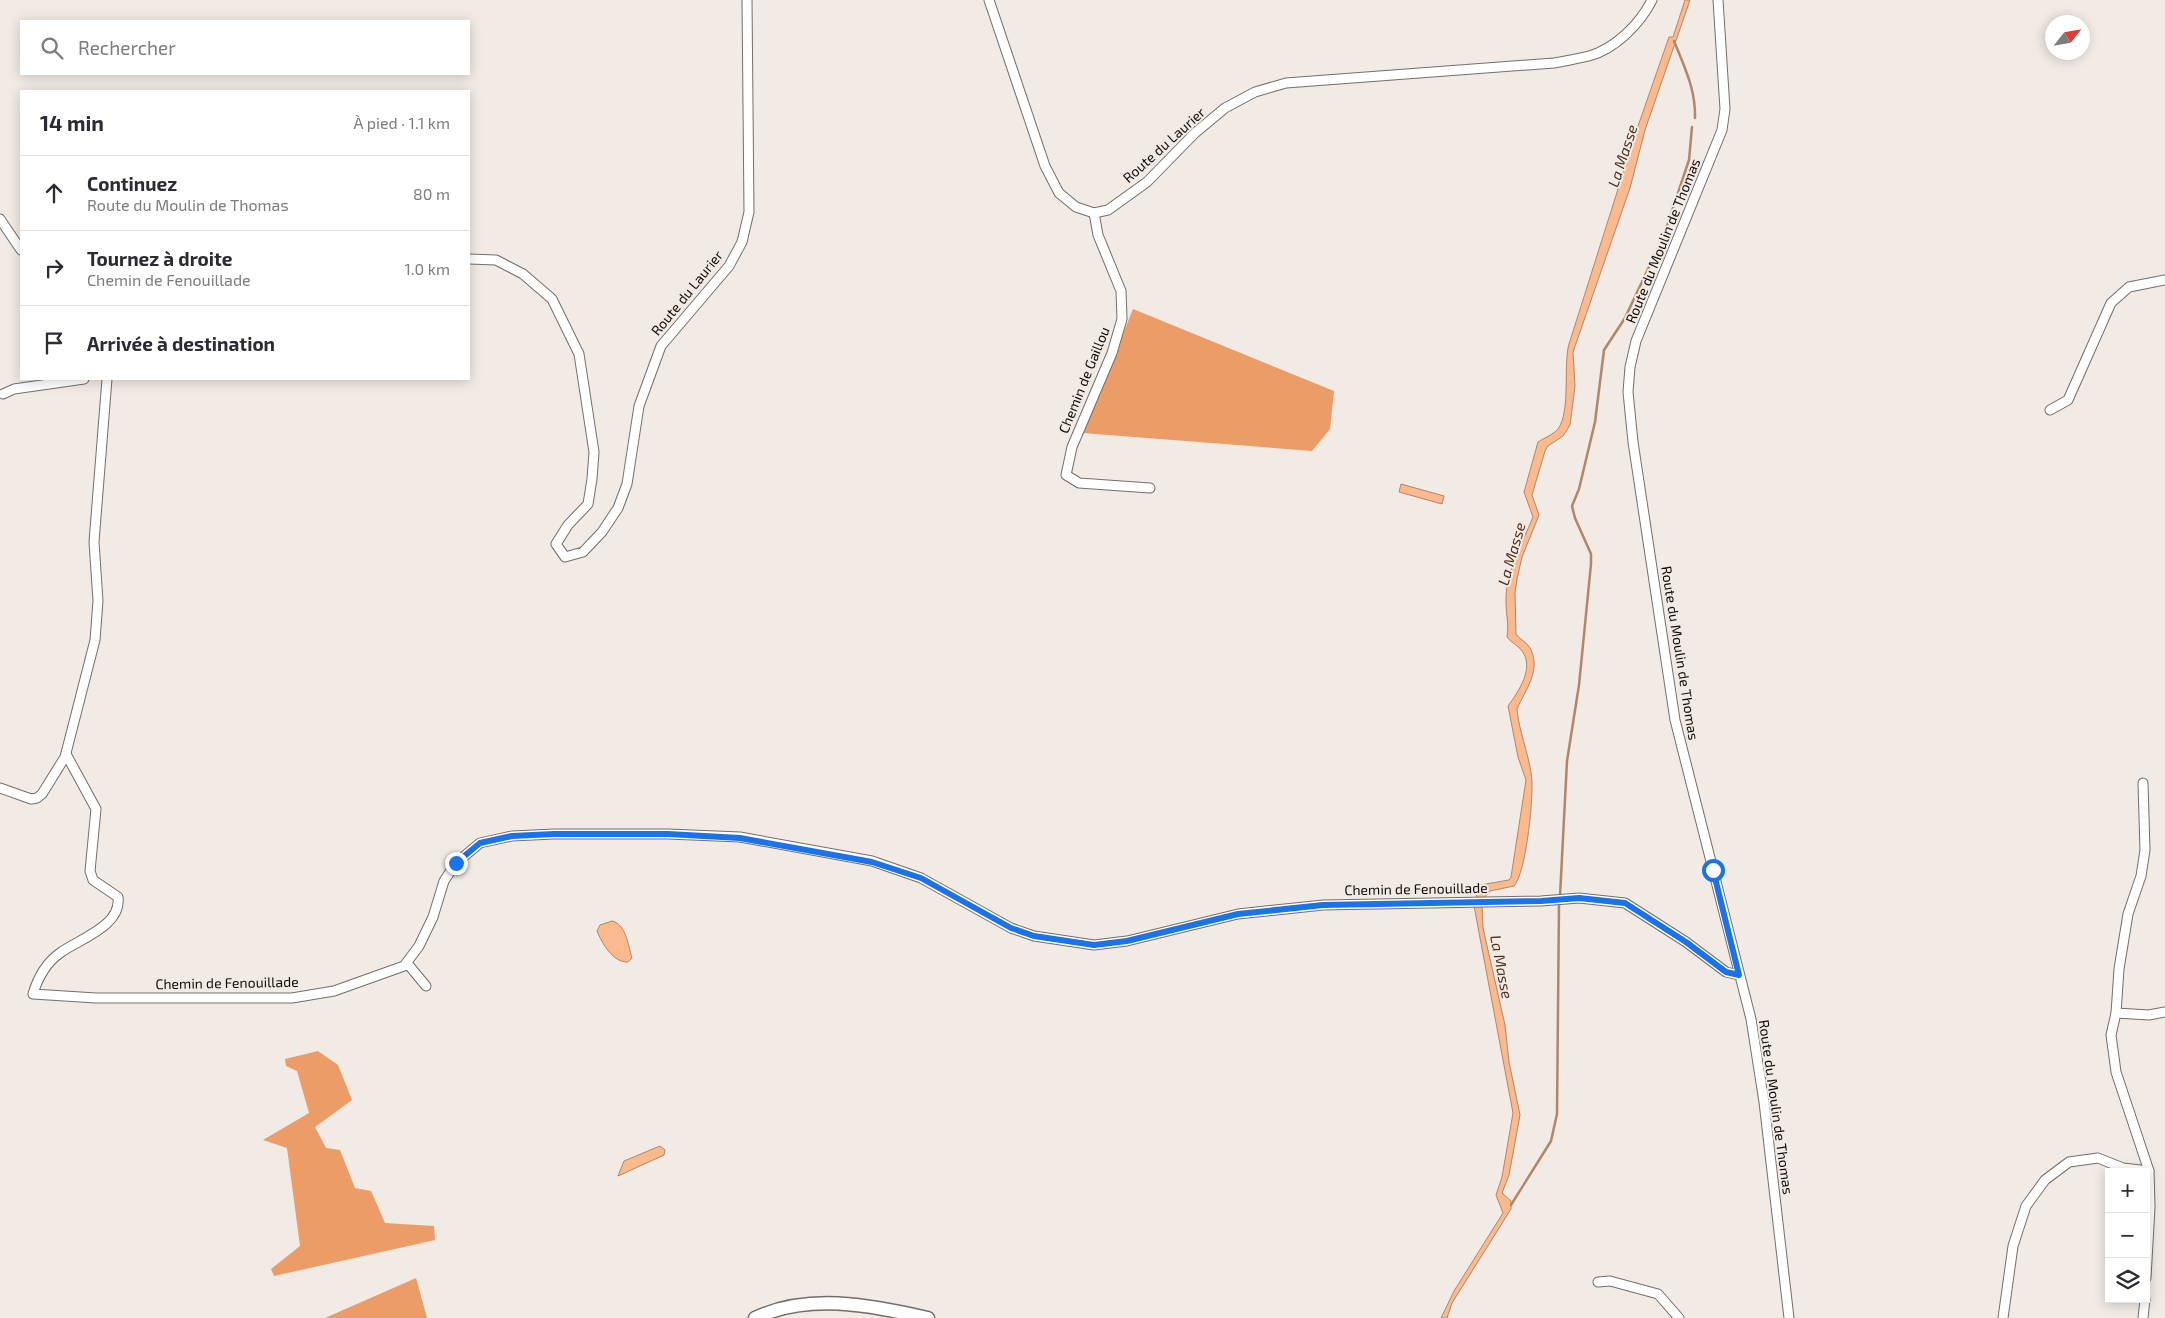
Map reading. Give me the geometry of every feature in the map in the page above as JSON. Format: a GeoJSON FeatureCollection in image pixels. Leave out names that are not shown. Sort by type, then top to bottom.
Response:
{"type":"FeatureCollection","features":[{"type":"Feature","properties":{"kind":"main road"},"geometry":{"type":"LineString","coordinates":[[755,1318],[773,1310],[809,1302],[869,1306],[928,1318]]}},
{"type":"Feature","properties":{"kind":"street","name":"Route du Laurier"},"geometry":{"type":"LineString","coordinates":[[470,259],[496,260],[523,274],[552,299],[579,354],[594,452],[592,479],[588,504],[568,526],[556,544],[565,556],[583,552],[608,524],[618,508],[627,484],[639,406],[661,346],[723,273],[742,242],[749,212],[747,0]]}},
{"type":"Feature","properties":{"kind":"street"},"geometry":{"type":"LineString","coordinates":[[989,0],[1045,166],[1060,193],[1076,207],[1094,213]]}},
{"type":"Feature","properties":{"kind":"street","name":"Route du Laurier"},"geometry":{"type":"LineString","coordinates":[[1094,213],[1108,210],[1147,182],[1194,134],[1225,108],[1255,92],[1286,83],[1554,63],[1590,56],[1617,41],[1633,28],[1652,0]]}},
{"type":"Feature","properties":{"kind":"street","name":"Route du Moulin de Thomas"},"geometry":{"type":"LineString","coordinates":[[1718,0],[1725,108],[1722,130],[1636,341],[1630,367],[1628,392],[1634,449],[1675,720],[1751,1019],[1764,1102],[1789,1318]]}},
{"type":"Feature","properties":{"kind":"street","name":"Chemin de Gaillou"},"geometry":{"type":"LineString","coordinates":[[1094,213],[1098,234],[1122,291],[1122,320],[1112,354],[1072,447],[1066,475],[1079,483],[1150,488]]}},
{"type":"Feature","properties":{"kind":"street"},"geometry":{"type":"LineString","coordinates":[[0,219],[20,249]]}},
{"type":"Feature","properties":{"kind":"street"},"geometry":{"type":"LineString","coordinates":[[2050,410],[2068,400],[2112,303],[2129,287],[2165,280]]}},
{"type":"Feature","properties":{"kind":"street"},"geometry":{"type":"LineString","coordinates":[[3,394],[14,389],[77,380]]}},
{"type":"Feature","properties":{"kind":"street"},"geometry":{"type":"LineString","coordinates":[[0,788],[36,798],[59,768],[66,754],[92,657],[98,622],[94,542],[107,380]]}},
{"type":"Feature","properties":{"kind":"street","name":"Chemin de Fenouillade"},"geometry":{"type":"LineString","coordinates":[[66,754],[96,808],[90,871],[93,880],[118,897],[118,903],[112,918],[103,926],[50,961],[37,980],[33,994],[96,998],[292,998],[334,991],[404,966],[419,946],[433,917],[444,881],[456,863],[480,843],[512,836],[554,834],[668,834],[740,838],[872,862],[921,878],[1011,928],[1034,936],[1094,945],[1127,941],[1238,914],[1323,905],[1579,898],[1625,903],[1686,942],[1726,972],[1739,975]]}},
{"type":"Feature","properties":{"kind":"street"},"geometry":{"type":"LineString","coordinates":[[2143,783],[2145,850],[2141,876],[2128,914],[2119,969],[2116,1013],[2111,1035],[2116,1072],[2148,1168]]}},
{"type":"Feature","properties":{"kind":"street"},"geometry":{"type":"LineString","coordinates":[[406,963],[426,986]]}},
{"type":"Feature","properties":{"kind":"street"},"geometry":{"type":"LineString","coordinates":[[2116,1013],[2149,1014],[2165,1012]]}},
{"type":"Feature","properties":{"kind":"street"},"geometry":{"type":"LineString","coordinates":[[2003,1318],[2013,1246],[2026,1206],[2045,1180],[2069,1162],[2098,1158],[2123,1168]]}},
{"type":"Feature","properties":{"kind":"street"},"geometry":{"type":"LineString","coordinates":[[2147,1258],[2150,1213]]}},
{"type":"Feature","properties":{"kind":"street"},"geometry":{"type":"LineString","coordinates":[[1598,1282],[1610,1281],[1658,1294],[1678,1318]]}},
{"type":"Feature","properties":{"kind":"street"},"geometry":{"type":"LineString","coordinates":[[2143,1318],[2144,1303]]}},
{"type":"Feature","properties":{"kind":"shaded area"},"geometry":{"type":"Polygon","coordinates":[[[1685,0],[1690,0],[1645,130],[1630,188],[1573,352],[1575,386],[1570,425],[1563,436],[1548,446],[1545,451],[1532,495],[1539,515],[1522,557],[1515,592],[1516,634],[1530,648],[1534,664],[1531,680],[1517,709],[1530,765],[1532,783],[1526,850],[1514,886],[1490,891],[1484,898],[1476,897],[1480,885],[1509,880],[1511,877],[1526,780],[1518,757],[1508,706],[1524,680],[1527,665],[1522,651],[1507,637],[1506,602],[1506,591],[1511,569],[1533,517],[1524,492],[1538,442],[1556,431],[1562,421],[1566,400],[1567,353],[1569,344],[1637,129],[1669,37],[1673,37],[1685,0]]]}},
{"type":"Feature","properties":{"kind":"shaded area"},"geometry":{"type":"Polygon","coordinates":[[[1133,309],[1334,391],[1330,429],[1312,451],[1083,433],[1133,309]]]}},
{"type":"Feature","properties":{"kind":"shaded area"},"geometry":{"type":"Polygon","coordinates":[[[1401,484],[1444,496],[1442,504],[1399,492],[1401,484]]]}},
{"type":"Feature","properties":{"kind":"shaded area"},"geometry":{"type":"Polygon","coordinates":[[[1474,906],[1482,906],[1483,928],[1505,1025],[1509,1062],[1520,1115],[1509,1175],[1502,1193],[1511,1201],[1511,1209],[1452,1303],[1447,1318],[1441,1318],[1454,1291],[1503,1213],[1496,1195],[1502,1177],[1513,1113],[1474,906]]]}},
{"type":"Feature","properties":{"kind":"shaded area"},"geometry":{"type":"Polygon","coordinates":[[[612,921],[620,926],[626,936],[632,958],[628,962],[613,956],[597,931],[600,925],[612,921]]]}},
{"type":"Feature","properties":{"kind":"shaded area"},"geometry":{"type":"Polygon","coordinates":[[[318,1051],[338,1065],[352,1100],[315,1127],[326,1148],[340,1150],[355,1188],[371,1191],[385,1223],[434,1226],[435,1240],[274,1276],[271,1269],[300,1246],[287,1148],[263,1140],[309,1113],[297,1071],[286,1066],[285,1059],[318,1051]]]}},
{"type":"Feature","properties":{"kind":"shaded area"},"geometry":{"type":"Polygon","coordinates":[[[660,1146],[665,1150],[664,1155],[618,1176],[624,1161],[660,1146]]]}},
{"type":"Feature","properties":{"kind":"shaded area"},"geometry":{"type":"Polygon","coordinates":[[[416,1278],[427,1318],[325,1318],[416,1278]]]}},
{"type":"Feature","properties":{"kind":"waterway","name":"La Masse"},"geometry":{"type":"LineString","coordinates":[[1674,41],[1694,98],[1695,118]]}},
{"type":"Feature","properties":{"kind":"waterway","name":"La Masse"},"geometry":{"type":"LineString","coordinates":[[1560,896],[1567,761],[1579,685],[1591,564],[1591,554],[1575,518],[1572,506],[1579,489],[1595,422],[1604,350],[1625,318],[1664,235],[1689,160],[1692,127]]}},
{"type":"Feature","properties":{"kind":"waterway","name":"La Masse"},"geometry":{"type":"LineString","coordinates":[[1511,1205],[1551,1141],[1557,1114],[1559,904]]}},
{"type":"Feature","properties":{"kind":"route"},"geometry":{"type":"LineString","coordinates":[[456,863],[480,843],[512,836],[668,834],[740,838],[872,862],[921,878],[1011,928],[1034,936],[1094,945],[1127,941],[1238,914],[1323,905],[1541,901],[1579,898],[1625,903],[1686,942],[1726,972],[1739,975],[1713,870]]}}]}
